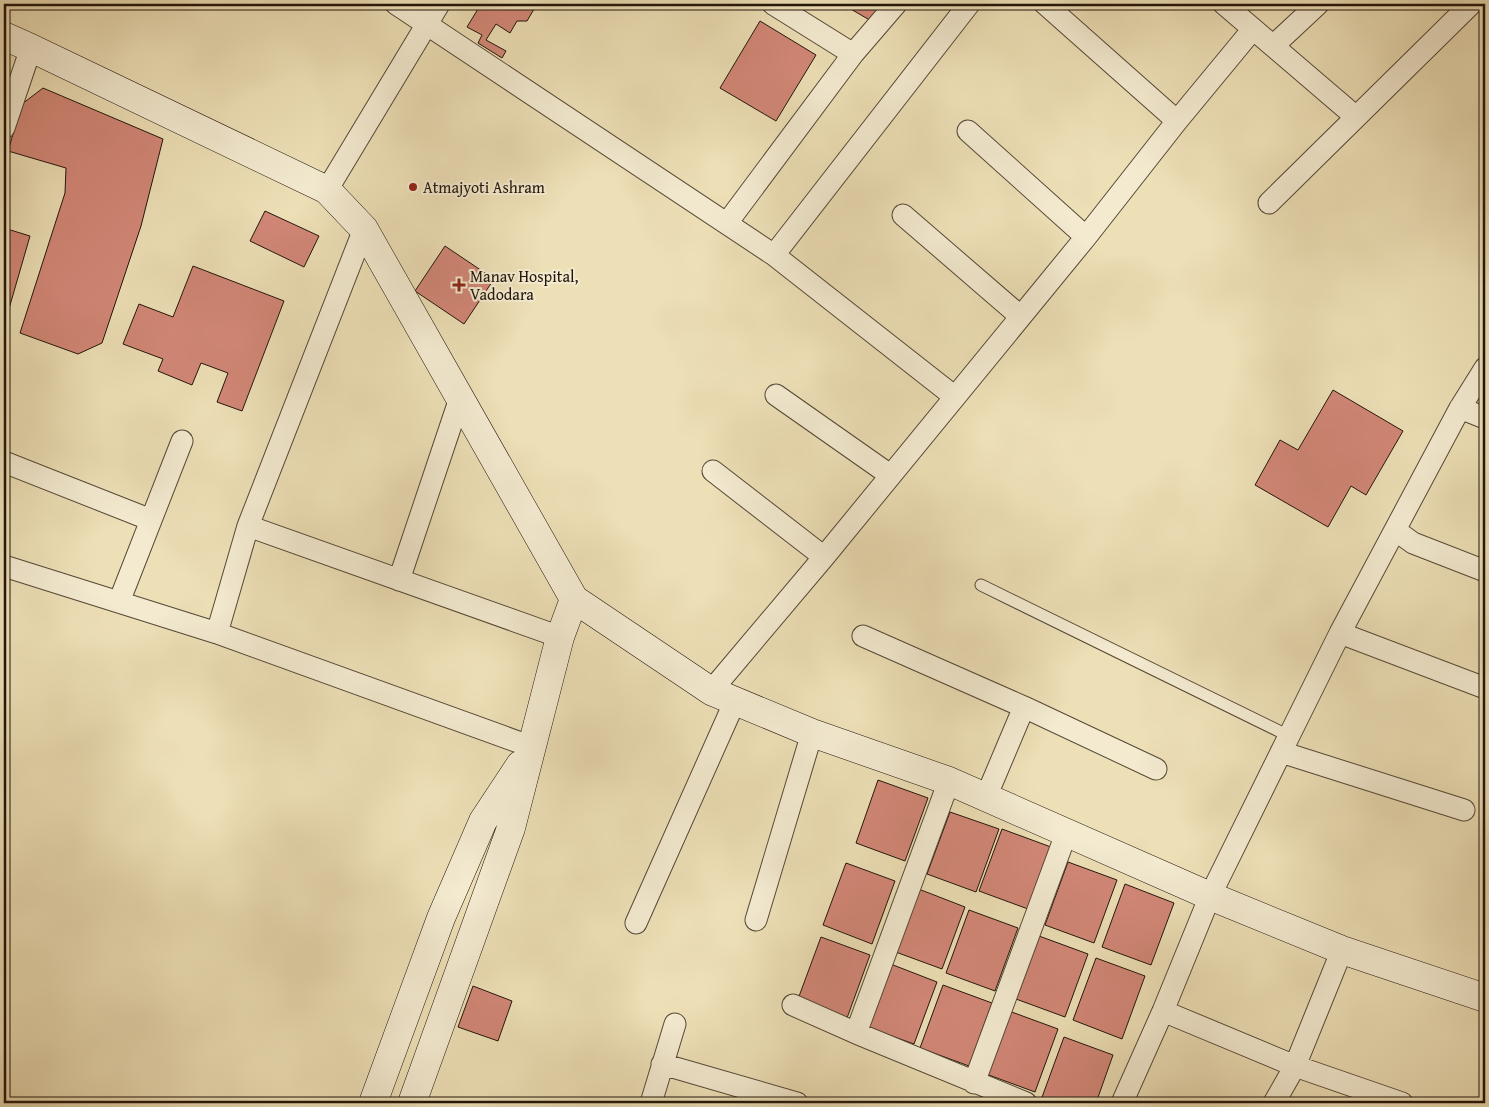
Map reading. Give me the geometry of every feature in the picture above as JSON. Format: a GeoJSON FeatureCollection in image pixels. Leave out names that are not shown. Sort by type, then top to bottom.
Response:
{"type":"FeatureCollection","features":[{"type":"Feature","properties":{"kind":"street"},"geometry":{"type":"LineString","coordinates":[[396,4],[774,255],[955,396]]}},
{"type":"Feature","properties":{"kind":"street"},"geometry":{"type":"LineString","coordinates":[[327,190],[439,4]]}},
{"type":"Feature","properties":{"kind":"street"},"geometry":{"type":"LineString","coordinates":[[773,4],[853,54]]}},
{"type":"Feature","properties":{"kind":"street"},"geometry":{"type":"LineString","coordinates":[[727,224],[853,54],[896,4]]}},
{"type":"Feature","properties":{"kind":"street"},"geometry":{"type":"LineString","coordinates":[[774,255],[968,4]]}},
{"type":"Feature","properties":{"kind":"street"},"geometry":{"type":"LineString","coordinates":[[1045,4],[1177,121]]}},
{"type":"Feature","properties":{"kind":"street"},"geometry":{"type":"LineString","coordinates":[[1224,4],[1356,117]]}},
{"type":"Feature","properties":{"kind":"street"},"geometry":{"type":"LineString","coordinates":[[1273,46],[1318,4]]}},
{"type":"Feature","properties":{"kind":"street"},"geometry":{"type":"LineString","coordinates":[[1270,203],[1471,4]]}},
{"type":"Feature","properties":{"kind":"street"},"geometry":{"type":"LineString","coordinates":[[636,923],[723,696],[824,557],[1086,237],[1177,121],[1253,29]]}},
{"type":"Feature","properties":{"kind":"street"},"geometry":{"type":"LineString","coordinates":[[4,36],[327,190],[364,229],[574,599],[723,696],[812,732],[949,781],[1210,896],[1342,950],[1485,998]]}},
{"type":"Feature","properties":{"kind":"street"},"geometry":{"type":"LineString","coordinates":[[4,128],[31,48]]}},
{"type":"Feature","properties":{"kind":"street"},"geometry":{"type":"LineString","coordinates":[[968,131],[1086,237]]}},
{"type":"Feature","properties":{"kind":"street"},"geometry":{"type":"LineString","coordinates":[[903,215],[1020,316]]}},
{"type":"Feature","properties":{"kind":"street"},"geometry":{"type":"LineString","coordinates":[[217,633],[248,526],[364,229]]}},
{"type":"Feature","properties":{"kind":"street"},"geometry":{"type":"LineString","coordinates":[[1122,1103],[1163,1011],[1210,896],[1285,744],[1340,633],[1460,408],[1485,368]]}},
{"type":"Feature","properties":{"kind":"street"},"geometry":{"type":"LineString","coordinates":[[776,395],[890,475]]}},
{"type":"Feature","properties":{"kind":"street"},"geometry":{"type":"LineString","coordinates":[[399,580],[460,398]]}},
{"type":"Feature","properties":{"kind":"street"},"geometry":{"type":"LineString","coordinates":[[1460,408],[1485,418]]}},
{"type":"Feature","properties":{"kind":"street"},"geometry":{"type":"LineString","coordinates":[[119,602],[182,441]]}},
{"type":"Feature","properties":{"kind":"street"},"geometry":{"type":"LineString","coordinates":[[4,462],[151,520]]}},
{"type":"Feature","properties":{"kind":"street"},"geometry":{"type":"LineString","coordinates":[[713,471],[824,557]]}},
{"type":"Feature","properties":{"kind":"street"},"geometry":{"type":"LineString","coordinates":[[248,526],[560,637]]}},
{"type":"Feature","properties":{"kind":"street"},"geometry":{"type":"LineString","coordinates":[[1395,530],[1413,543],[1485,571]]}},
{"type":"Feature","properties":{"kind":"street"},"geometry":{"type":"LineString","coordinates":[[4,566],[217,633],[532,747]]}},
{"type":"Feature","properties":{"kind":"street"},"geometry":{"type":"LineString","coordinates":[[412,1103],[511,828],[560,637],[574,599]]}},
{"type":"Feature","properties":{"kind":"street"},"geometry":{"type":"LineString","coordinates":[[1340,633],[1485,688]]}},
{"type":"Feature","properties":{"kind":"street"},"geometry":{"type":"LineString","coordinates":[[862,636],[1024,707],[1156,769]]}},
{"type":"Feature","properties":{"kind":"street"},"geometry":{"type":"LineString","coordinates":[[986,797],[1024,707]]}},
{"type":"Feature","properties":{"kind":"street"},"geometry":{"type":"LineString","coordinates":[[756,920],[812,732]]}},
{"type":"Feature","properties":{"kind":"street"},"geometry":{"type":"LineString","coordinates":[[1285,744],[1464,810]]}},
{"type":"Feature","properties":{"kind":"street"},"geometry":{"type":"LineString","coordinates":[[373,1103],[441,918],[483,821],[532,747]]}},
{"type":"Feature","properties":{"kind":"street"},"geometry":{"type":"LineString","coordinates":[[856,1033],[949,781]]}},
{"type":"Feature","properties":{"kind":"street"},"geometry":{"type":"LineString","coordinates":[[974,1083],[1066,834]]}},
{"type":"Feature","properties":{"kind":"street"},"geometry":{"type":"LineString","coordinates":[[1274,1103],[1295,1066],[1342,950]]}},
{"type":"Feature","properties":{"kind":"street"},"geometry":{"type":"LineString","coordinates":[[793,1005],[974,1083],[1026,1103]]}},
{"type":"Feature","properties":{"kind":"street"},"geometry":{"type":"LineString","coordinates":[[1163,1011],[1295,1066],[1402,1103]]}},
{"type":"Feature","properties":{"kind":"street"},"geometry":{"type":"LineString","coordinates":[[651,1103],[676,1024]]}},
{"type":"Feature","properties":{"kind":"street"},"geometry":{"type":"LineString","coordinates":[[662,1064],[797,1103]]}},
{"type":"Feature","properties":{"kind":"lane"},"geometry":{"type":"LineString","coordinates":[[981,585],[1285,744]]}},
{"type":"Feature","properties":{"kind":"building"},"geometry":{"type":"Polygon","coordinates":[[[481,4],[537,4],[527,21],[517,21],[510,33],[496,24],[486,40],[506,51],[502,58],[478,43],[482,35],[467,27],[481,4]]]}},
{"type":"Feature","properties":{"kind":"building"},"geometry":{"type":"Polygon","coordinates":[[[852,4],[874,4],[881,8],[873,22],[849,8],[852,4]]]}},
{"type":"Feature","properties":{"kind":"building"},"geometry":{"type":"Polygon","coordinates":[[[760,21],[816,55],[776,121],[720,88],[760,21]]]}},
{"type":"Feature","properties":{"kind":"building"},"geometry":{"type":"Polygon","coordinates":[[[43,88],[163,139],[141,226],[102,343],[78,354],[20,333],[65,193],[66,168],[8,151],[22,104],[43,88]]]}},
{"type":"Feature","properties":{"kind":"building"},"geometry":{"type":"Polygon","coordinates":[[[265,211],[319,236],[304,267],[250,241],[265,211]]]}},
{"type":"Feature","properties":{"kind":"building"},"geometry":{"type":"Polygon","coordinates":[[[4,228],[30,236],[4,326],[4,228]]]}},
{"type":"Feature","properties":{"kind":"building"},"geometry":{"type":"Polygon","coordinates":[[[445,246],[494,279],[464,324],[415,291],[445,246]]]}},
{"type":"Feature","properties":{"kind":"building"},"geometry":{"type":"Polygon","coordinates":[[[193,266],[284,301],[242,411],[217,402],[228,373],[201,363],[192,385],[158,371],[163,359],[123,344],[139,304],[173,317],[193,266]]]}},
{"type":"Feature","properties":{"kind":"building"},"geometry":{"type":"Polygon","coordinates":[[[1333,390],[1403,431],[1366,495],[1351,486],[1328,527],[1255,485],[1280,440],[1298,450],[1333,390]]]}},
{"type":"Feature","properties":{"kind":"building"},"geometry":{"type":"Polygon","coordinates":[[[878,780],[928,798],[905,861],[856,843],[878,780]]]}},
{"type":"Feature","properties":{"kind":"building"},"geometry":{"type":"Polygon","coordinates":[[[950,812],[999,829],[976,892],[927,874],[950,812]]]}},
{"type":"Feature","properties":{"kind":"building"},"geometry":{"type":"Polygon","coordinates":[[[1002,829],[1051,847],[1028,909],[979,891],[1002,829]]]}},
{"type":"Feature","properties":{"kind":"building"},"geometry":{"type":"Polygon","coordinates":[[[1068,862],[1117,880],[1094,943],[1045,925],[1068,862]]]}},
{"type":"Feature","properties":{"kind":"building"},"geometry":{"type":"Polygon","coordinates":[[[846,863],[895,881],[872,944],[823,925],[846,863]]]}},
{"type":"Feature","properties":{"kind":"building"},"geometry":{"type":"Polygon","coordinates":[[[1125,884],[1174,903],[1151,965],[1102,947],[1125,884]]]}},
{"type":"Feature","properties":{"kind":"building"},"geometry":{"type":"Polygon","coordinates":[[[916,888],[965,907],[942,969],[893,951],[916,888]]]}},
{"type":"Feature","properties":{"kind":"building"},"geometry":{"type":"Polygon","coordinates":[[[969,910],[1018,928],[995,991],[946,973],[969,910]]]}},
{"type":"Feature","properties":{"kind":"building"},"geometry":{"type":"Polygon","coordinates":[[[1039,936],[1088,954],[1065,1017],[1016,999],[1039,936]]]}},
{"type":"Feature","properties":{"kind":"building"},"geometry":{"type":"Polygon","coordinates":[[[821,937],[870,955],[847,1018],[798,999],[821,937]]]}},
{"type":"Feature","properties":{"kind":"building"},"geometry":{"type":"Polygon","coordinates":[[[1096,958],[1145,976],[1122,1039],[1073,1020],[1096,958]]]}},
{"type":"Feature","properties":{"kind":"building"},"geometry":{"type":"Polygon","coordinates":[[[888,963],[937,982],[914,1044],[864,1026],[888,963]]]}},
{"type":"Feature","properties":{"kind":"building"},"geometry":{"type":"Polygon","coordinates":[[[943,985],[992,1003],[969,1066],[920,1048],[943,985]]]}},
{"type":"Feature","properties":{"kind":"building"},"geometry":{"type":"Polygon","coordinates":[[[473,986],[512,1001],[498,1041],[458,1027],[473,986]]]}},
{"type":"Feature","properties":{"kind":"building"},"geometry":{"type":"Polygon","coordinates":[[[1009,1011],[1058,1029],[1035,1092],[986,1074],[1009,1011]]]}},
{"type":"Feature","properties":{"kind":"building"},"geometry":{"type":"Polygon","coordinates":[[[1064,1037],[1113,1055],[1096,1103],[1051,1103],[1041,1100],[1064,1037]]]}},
{"type":"Feature","properties":{"kind":"place","name":"Atmajyoti Ashram"},"geometry":{"type":"Point","coordinates":[413,187]}},
{"type":"Feature","properties":{"kind":"place","name":"Manav Hospital, Vadodara"},"geometry":{"type":"Point","coordinates":[459,285]}}]}
